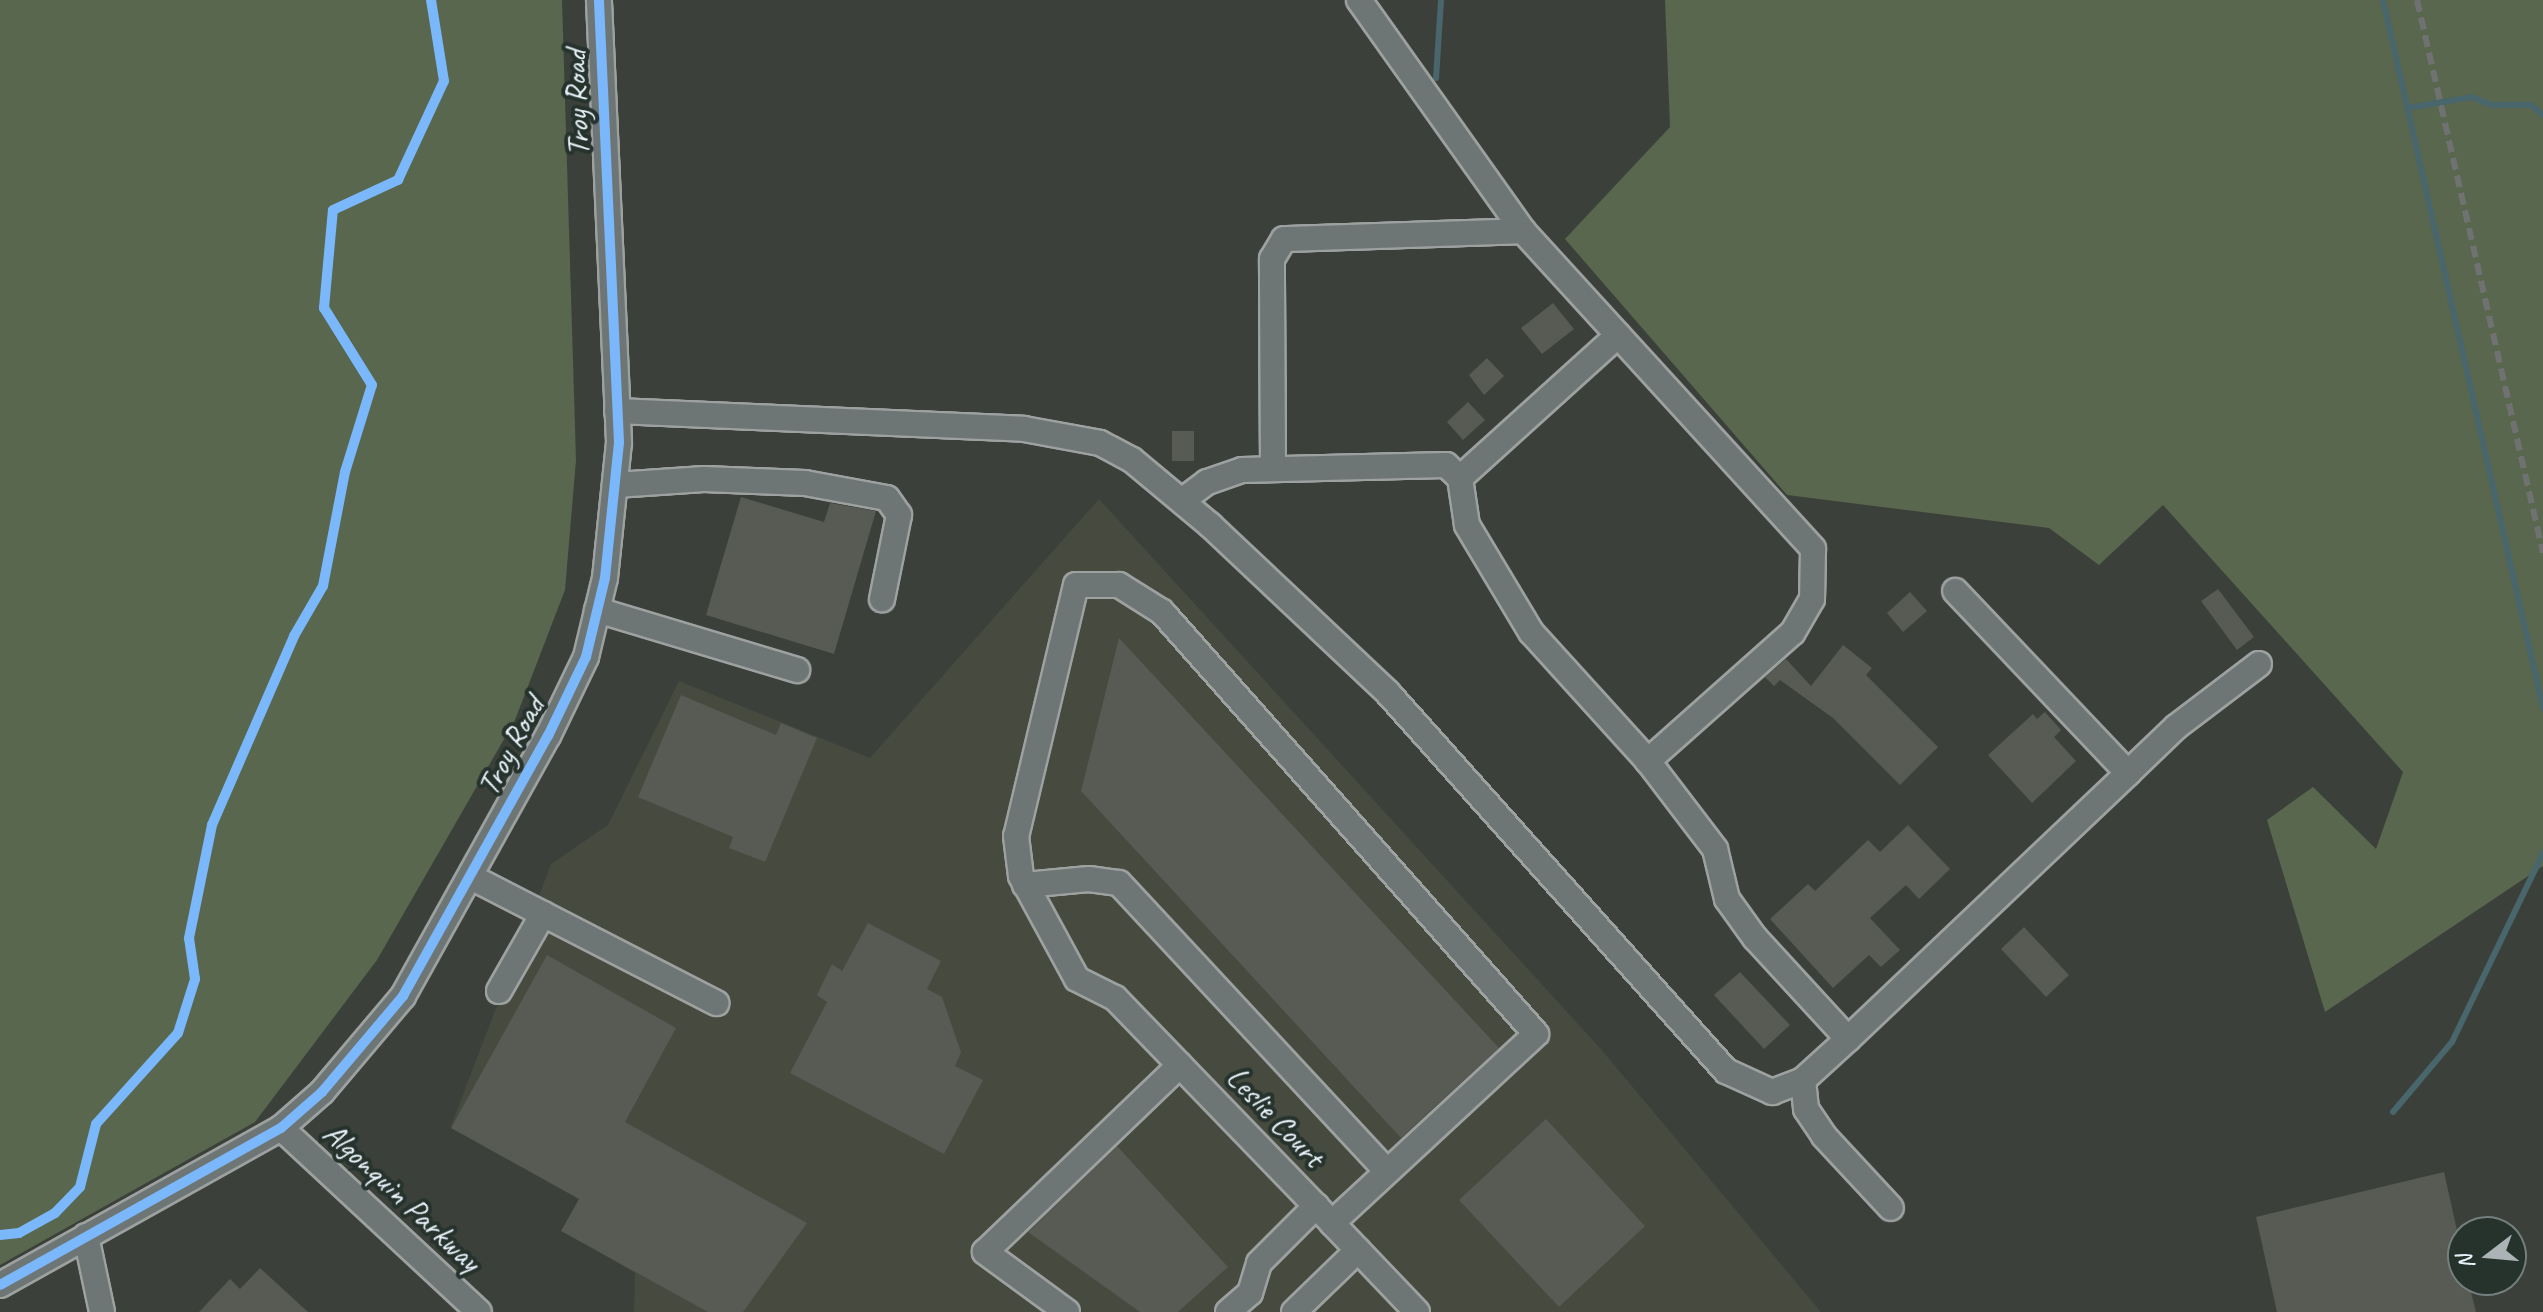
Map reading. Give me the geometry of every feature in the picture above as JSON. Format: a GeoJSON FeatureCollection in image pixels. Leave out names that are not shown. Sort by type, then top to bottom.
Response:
{"type":"FeatureCollection","features":[{"type":"Feature","properties":{"kind":"street","name":"Troy Road"},"geometry":{"type":"LineString","coordinates":[[0,1285],[281,1128],[322,1092],[403,996],[471,877],[586,657],[597,610],[616,485],[617,411],[599,0]]}},
{"type":"Feature","properties":{"kind":"street"},"geometry":{"type":"LineString","coordinates":[[1359,0],[1523,231],[1804,537],[1816,568],[1807,612],[1792,633],[1648,761]]}},
{"type":"Feature","properties":{"kind":"street"},"geometry":{"type":"LineString","coordinates":[[1273,469],[1272,259],[1284,239],[1523,231]]}},
{"type":"Feature","properties":{"kind":"street"},"geometry":{"type":"LineString","coordinates":[[1460,478],[1618,335]]}},
{"type":"Feature","properties":{"kind":"street"},"geometry":{"type":"LineString","coordinates":[[617,411],[1072,434],[1132,460],[1182,501],[1388,693],[1726,1071],[1772,1092],[1803,1080],[2176,727],[2259,664]]}},
{"type":"Feature","properties":{"kind":"street"},"geometry":{"type":"LineString","coordinates":[[1182,501],[1207,482],[1242,470],[1446,465],[1460,478],[1467,525],[1531,632],[1648,761],[1715,849],[1727,899],[1755,938],[1848,1039]]}},
{"type":"Feature","properties":{"kind":"street"},"geometry":{"type":"LineString","coordinates":[[616,485],[704,479],[805,483],[887,498],[899,515],[882,599]]}},
{"type":"Feature","properties":{"kind":"street"},"geometry":{"type":"LineString","coordinates":[[1228,1312],[1250,1293],[1259,1263],[1387,1171],[1536,1034],[1162,612],[1119,585],[1076,585],[1016,836],[1025,885],[1089,879],[1119,883],[1387,1171]]}},
{"type":"Feature","properties":{"kind":"street"},"geometry":{"type":"LineString","coordinates":[[1955,591],[2128,773]]}},
{"type":"Feature","properties":{"kind":"street"},"geometry":{"type":"LineString","coordinates":[[597,610],[797,670]]}},
{"type":"Feature","properties":{"kind":"street"},"geometry":{"type":"LineString","coordinates":[[471,877],[716,1003]]}},
{"type":"Feature","properties":{"kind":"street","name":"Leslie Court"},"geometry":{"type":"LineString","coordinates":[[1025,885],[1077,979],[1115,998],[1417,1312]]}},
{"type":"Feature","properties":{"kind":"street"},"geometry":{"type":"LineString","coordinates":[[499,991],[543,914]]}},
{"type":"Feature","properties":{"kind":"street"},"geometry":{"type":"LineString","coordinates":[[1067,1312],[985,1252],[1180,1065]]}},
{"type":"Feature","properties":{"kind":"street"},"geometry":{"type":"LineString","coordinates":[[1803,1080],[1806,1109],[1824,1136],[1891,1208]]}},
{"type":"Feature","properties":{"kind":"street","name":"Algonquin Parkway"},"geometry":{"type":"LineString","coordinates":[[281,1128],[479,1312]]}},
{"type":"Feature","properties":{"kind":"street"},"geometry":{"type":"LineString","coordinates":[[86,1236],[102,1312]]}},
{"type":"Feature","properties":{"kind":"street"},"geometry":{"type":"LineString","coordinates":[[1303,1309],[1358,1250]]}},
{"type":"Feature","properties":{"kind":"shaded area"},"geometry":{"type":"Polygon","coordinates":[[[1099,499],[1600,1048],[1821,1312],[634,1312],[635,1273],[566,1232],[583,1201],[451,1126],[551,864],[608,825],[679,681],[870,758],[1099,499]]]}},
{"type":"Feature","properties":{"kind":"green space"},"geometry":{"type":"Polygon","coordinates":[[[0,0],[562,0],[576,460],[565,590],[515,720],[377,960],[255,1122],[0,1265],[0,0]]]}},
{"type":"Feature","properties":{"kind":"green space"},"geometry":{"type":"Polygon","coordinates":[[[1665,0],[2543,0],[2543,866],[2325,1012],[2267,820],[2313,787],[2376,849],[2403,772],[2163,505],[2099,565],[2049,528],[1787,495],[1565,239],[1670,127],[1665,0]]]}},
{"type":"Feature","properties":{"kind":"building"},"geometry":{"type":"Polygon","coordinates":[[[1553,303],[1574,329],[1542,354],[1521,328],[1553,303]]]}},
{"type":"Feature","properties":{"kind":"building"},"geometry":{"type":"Polygon","coordinates":[[[1487,358],[1504,376],[1484,395],[1469,375],[1487,358]]]}},
{"type":"Feature","properties":{"kind":"building"},"geometry":{"type":"Polygon","coordinates":[[[1468,402],[1485,420],[1463,440],[1447,422],[1468,402]]]}},
{"type":"Feature","properties":{"kind":"building"},"geometry":{"type":"Polygon","coordinates":[[[1172,431],[1194,431],[1194,461],[1172,461],[1172,431]]]}},
{"type":"Feature","properties":{"kind":"building"},"geometry":{"type":"Polygon","coordinates":[[[741,497],[824,522],[830,503],[876,511],[834,654],[706,615],[741,497]]]}},
{"type":"Feature","properties":{"kind":"building"},"geometry":{"type":"Polygon","coordinates":[[[2218,589],[2254,637],[2237,650],[2201,601],[2218,589]]]}},
{"type":"Feature","properties":{"kind":"building"},"geometry":{"type":"Polygon","coordinates":[[[1910,592],[1927,611],[1903,632],[1887,613],[1910,592]]]}},
{"type":"Feature","properties":{"kind":"building"},"geometry":{"type":"Polygon","coordinates":[[[1119,638],[1499,1048],[1401,1138],[1081,791],[1119,638]]]}},
{"type":"Feature","properties":{"kind":"building"},"geometry":{"type":"Polygon","coordinates":[[[1843,645],[1872,668],[1866,675],[1938,747],[1900,785],[1833,718],[1780,680],[1774,686],[1765,677],[1786,659],[1811,686],[1843,645]]]}},
{"type":"Feature","properties":{"kind":"building"},"geometry":{"type":"Polygon","coordinates":[[[681,695],[776,735],[781,723],[817,738],[765,862],[729,848],[733,837],[638,797],[681,695]]]}},
{"type":"Feature","properties":{"kind":"building"},"geometry":{"type":"Polygon","coordinates":[[[2045,712],[2061,730],[2054,737],[2076,761],[2032,803],[1988,755],[2033,714],[2037,719],[2045,712]]]}},
{"type":"Feature","properties":{"kind":"building"},"geometry":{"type":"Polygon","coordinates":[[[1908,825],[1950,869],[1919,899],[1906,885],[1870,918],[1900,950],[1881,967],[1869,955],[1833,988],[1770,919],[1808,884],[1815,891],[1868,840],[1880,852],[1908,825]]]}},
{"type":"Feature","properties":{"kind":"building"},"geometry":{"type":"Polygon","coordinates":[[[868,923],[941,961],[927,989],[942,997],[961,1052],[955,1066],[983,1080],[944,1154],[790,1073],[827,1002],[817,995],[832,964],[842,971],[868,923]]]}},
{"type":"Feature","properties":{"kind":"building"},"geometry":{"type":"Polygon","coordinates":[[[2024,927],[2069,975],[2046,997],[2001,949],[2024,927]]]}},
{"type":"Feature","properties":{"kind":"building"},"geometry":{"type":"Polygon","coordinates":[[[547,955],[676,1028],[625,1122],[807,1223],[743,1312],[708,1312],[561,1231],[579,1199],[451,1128],[547,955]]]}},
{"type":"Feature","properties":{"kind":"building"},"geometry":{"type":"Polygon","coordinates":[[[1740,972],[1790,1025],[1764,1049],[1714,995],[1740,972]]]}},
{"type":"Feature","properties":{"kind":"building"},"geometry":{"type":"Polygon","coordinates":[[[1546,1119],[1645,1226],[1559,1307],[1459,1200],[1546,1119]]]}},
{"type":"Feature","properties":{"kind":"building"},"geometry":{"type":"Polygon","coordinates":[[[1117,1146],[1228,1267],[1178,1312],[1140,1312],[1028,1232],[1117,1146]]]}},
{"type":"Feature","properties":{"kind":"building"},"geometry":{"type":"Polygon","coordinates":[[[2444,1172],[2454,1216],[2447,1216],[2447,1296],[2472,1296],[2476,1312],[2277,1312],[2256,1217],[2444,1172]]]}},
{"type":"Feature","properties":{"kind":"building"},"geometry":{"type":"Polygon","coordinates":[[[260,1268],[308,1312],[199,1312],[230,1279],[240,1289],[260,1268]]]}},
{"type":"Feature","properties":{"kind":"waterway"},"geometry":{"type":"LineString","coordinates":[[1436,78],[1441,0]]}},
{"type":"Feature","properties":{"kind":"waterway"},"geometry":{"type":"LineString","coordinates":[[2383,0],[2543,708]]}},
{"type":"Feature","properties":{"kind":"waterway"},"geometry":{"type":"LineString","coordinates":[[2408,108],[2472,97],[2492,105],[2531,105],[2543,115]]}},
{"type":"Feature","properties":{"kind":"waterway"},"geometry":{"type":"LineString","coordinates":[[2393,1112],[2452,1042],[2543,853]]}},
{"type":"Feature","properties":{"kind":"railway"},"geometry":{"type":"LineString","coordinates":[[2417,0],[2543,553]]}},
{"type":"Feature","properties":{"kind":"cycle path"},"geometry":{"type":"LineString","coordinates":[[0,1235],[19,1233],[55,1213],[80,1187],[96,1124],[178,1033],[195,979],[189,938],[212,825],[294,636],[323,586],[345,472],[372,385],[324,308],[333,210],[398,180],[444,81],[431,0]]}},
{"type":"Feature","properties":{"kind":"cycle path"},"geometry":{"type":"LineString","coordinates":[[0,1285],[281,1128],[322,1092],[403,996],[548,736],[586,657],[605,578],[619,442],[599,0]]}}]}
